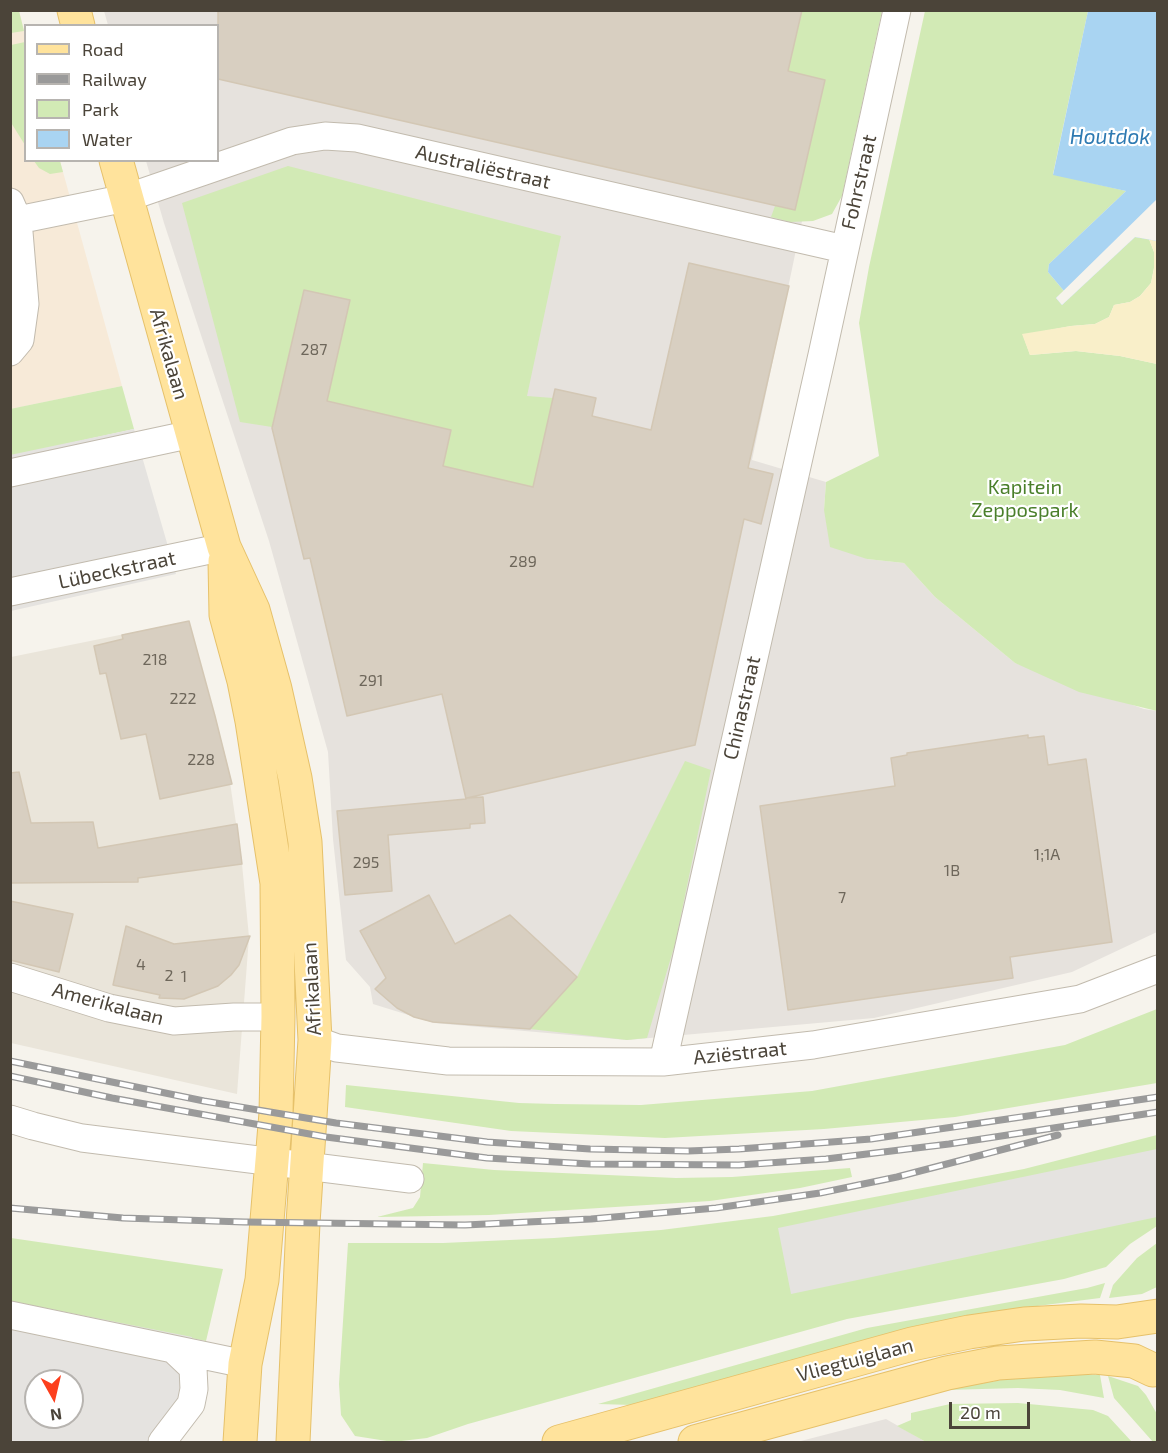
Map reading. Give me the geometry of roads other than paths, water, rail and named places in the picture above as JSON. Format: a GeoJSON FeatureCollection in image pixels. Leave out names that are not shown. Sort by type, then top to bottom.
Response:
{"type":"FeatureCollection","features":[{"type":"Feature","properties":{"kind":"main road","name":"Afrikalaan"},"geometry":{"type":"LineString","coordinates":[[117,162],[224,547],[253,610],[275,689],[296,778],[305,842],[315,1041],[293,1443]]}},
{"type":"Feature","properties":{"kind":"main road","name":"Afrikalaan"},"geometry":{"type":"LineString","coordinates":[[224,547],[226,615],[252,721],[277,883],[276,1113],[262,1280],[245,1364],[240,1443]]}},
{"type":"Feature","properties":{"kind":"main road","name":"Vliegtuiglaan"},"geometry":{"type":"LineString","coordinates":[[559,1443],[912,1344],[1024,1324],[1117,1322],[1158,1316]]}},
{"type":"Feature","properties":{"kind":"main road"},"geometry":{"type":"LineString","coordinates":[[1155,1376],[1153,1340],[1158,1322]]}},
{"type":"Feature","properties":{"kind":"main road","name":"Vliegtuiglaan"},"geometry":{"type":"LineString","coordinates":[[695,1443],[947,1373],[998,1364],[1095,1357],[1134,1361],[1155,1376]]}},
{"type":"Feature","properties":{"kind":"street","name":"Fohrstraat"},"geometry":{"type":"LineString","coordinates":[[822,355],[897,10]]}},
{"type":"Feature","properties":{"kind":"street","name":"Australiëstraat"},"geometry":{"type":"LineString","coordinates":[[14,211],[126,198],[292,141],[325,136],[357,138],[844,249]]}},
{"type":"Feature","properties":{"kind":"street"},"geometry":{"type":"LineString","coordinates":[[10,352],[20,340],[25,304],[16,274],[14,211]]}},
{"type":"Feature","properties":{"kind":"street","name":"Chinastraat"},"geometry":{"type":"LineString","coordinates":[[663,1062],[822,355]]}},
{"type":"Feature","properties":{"kind":"street"},"geometry":{"type":"LineString","coordinates":[[10,473],[192,434]]}},
{"type":"Feature","properties":{"kind":"street","name":"Lübeckstraat"},"geometry":{"type":"LineString","coordinates":[[10,592],[224,547]]}},
{"type":"Feature","properties":{"kind":"street","name":"Aziëstraat"},"geometry":{"type":"LineString","coordinates":[[315,1041],[337,1048],[448,1061],[663,1062],[813,1045],[1080,999],[1158,969]]}},
{"type":"Feature","properties":{"kind":"street","name":"Amerikalaan"},"geometry":{"type":"LineString","coordinates":[[10,977],[109,1008],[174,1021],[278,1017]]}},
{"type":"Feature","properties":{"kind":"street"},"geometry":{"type":"LineString","coordinates":[[10,1119],[82,1138],[410,1179]]}},
{"type":"Feature","properties":{"kind":"street"},"geometry":{"type":"LineString","coordinates":[[10,1315],[96,1331],[245,1364]]}},
{"type":"Feature","properties":{"kind":"street"},"geometry":{"type":"LineString","coordinates":[[162,1443],[190,1404],[195,1389],[193,1368],[173,1349]]}},
{"type":"Feature","properties":{"kind":"water","name":"Houtdok"},"geometry":{"type":"Polygon","coordinates":[[[1088,11],[1157,11],[1157,241],[1135,237],[1062,305],[1056,298],[1064,291],[1048,272],[1049,264],[1126,191],[1053,175],[1088,11]]]}},
{"type":"Feature","properties":{"kind":"railway"},"geometry":{"type":"LineString","coordinates":[[10,1061],[204,1101],[336,1123],[487,1142],[590,1149],[688,1151],[871,1139],[1158,1097]]}},
{"type":"Feature","properties":{"kind":"railway"},"geometry":{"type":"LineString","coordinates":[[10,1076],[112,1098],[326,1137],[487,1158],[590,1164],[739,1165],[826,1159],[949,1144],[1158,1112]]}},
{"type":"Feature","properties":{"kind":"railway"},"geometry":{"type":"LineString","coordinates":[[10,1208],[123,1218],[244,1222],[465,1225],[591,1219],[716,1208],[820,1193],[897,1177],[1058,1135]]}},
{"type":"Feature","properties":{"kind":"park label","name":"Kapitein Zeppospark"},"geometry":{"type":"Point","coordinates":[1025,498]}}]}
